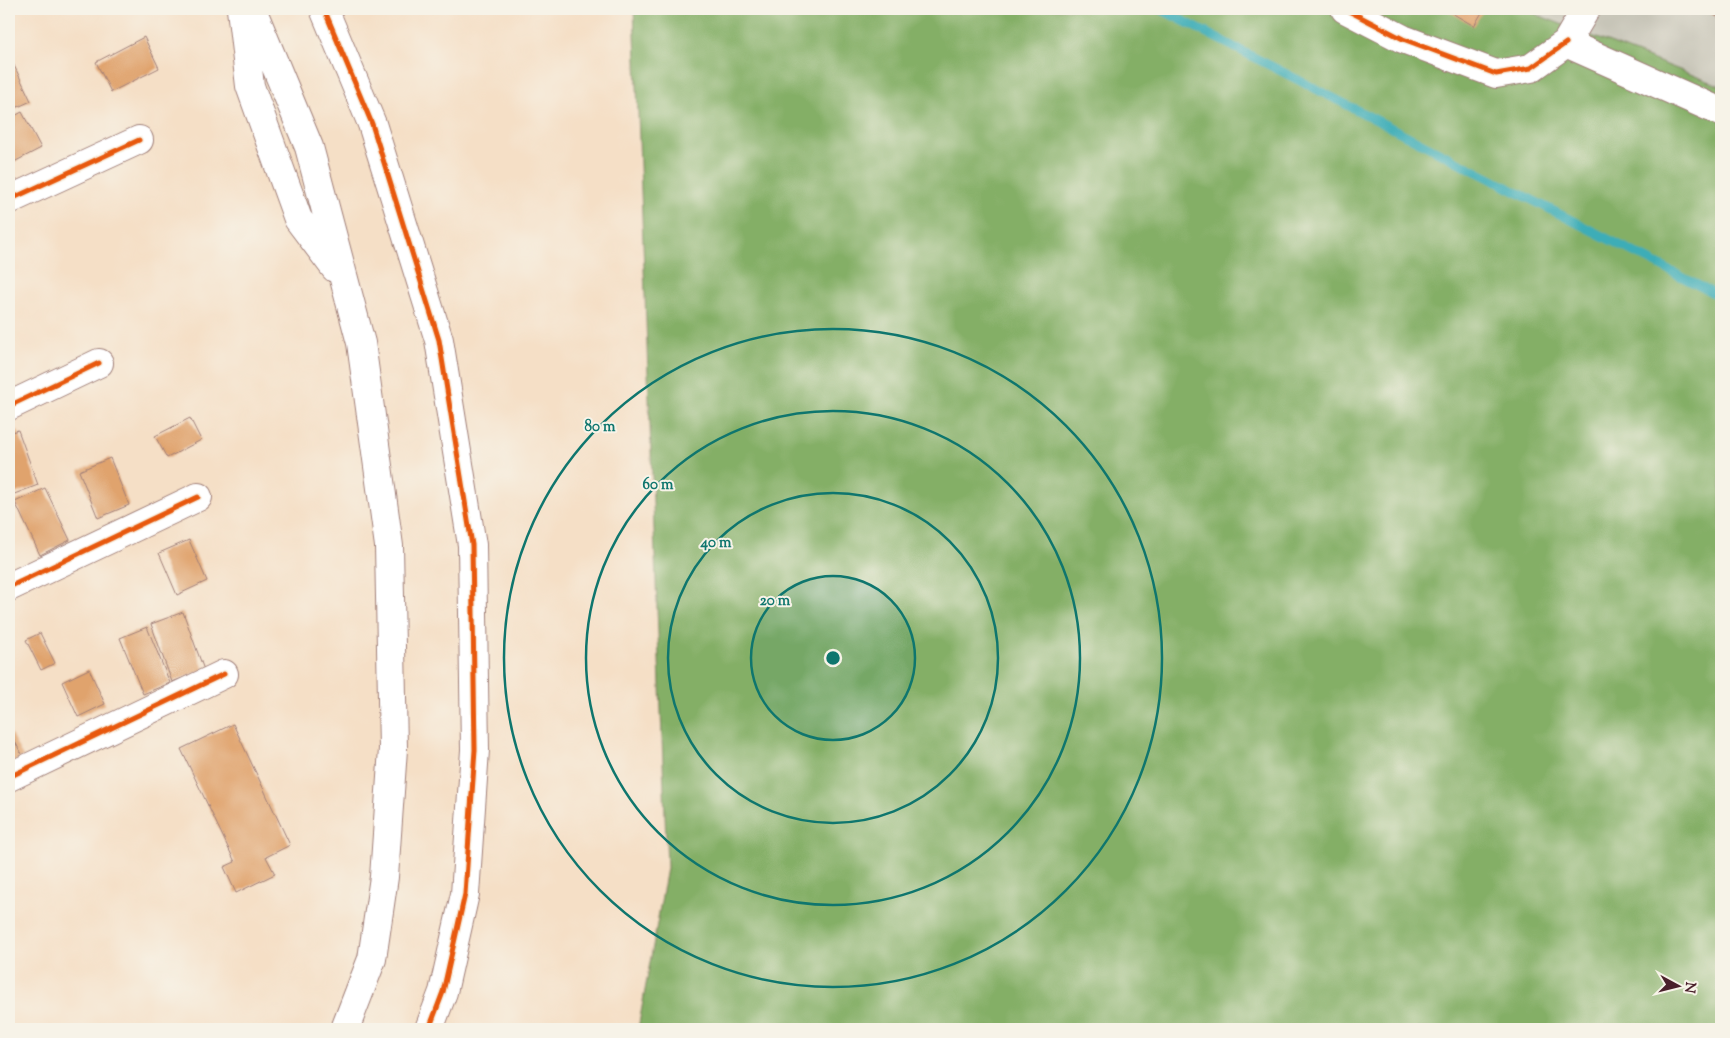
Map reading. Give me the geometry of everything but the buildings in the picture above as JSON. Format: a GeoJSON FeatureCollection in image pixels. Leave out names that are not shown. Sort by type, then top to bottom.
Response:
{"type":"FeatureCollection","features":[{"type":"Feature","properties":{"kind":"street"},"geometry":{"type":"LineString","coordinates":[[241,9],[250,86],[298,219],[344,279]]}},
{"type":"Feature","properties":{"kind":"street"},"geometry":{"type":"LineString","coordinates":[[252,9],[309,146],[361,344],[389,546],[393,749],[384,877],[372,959],[345,1029]]}},
{"type":"Feature","properties":{"kind":"street"},"geometry":{"type":"LineString","coordinates":[[324,9],[372,124],[439,340],[472,545],[475,750],[465,894],[443,992],[429,1029]]}},
{"type":"Feature","properties":{"kind":"street"},"geometry":{"type":"LineString","coordinates":[[1345,9],[1403,39],[1496,74],[1530,68],[1566,43],[1586,9]]}},
{"type":"Feature","properties":{"kind":"street"},"geometry":{"type":"LineString","coordinates":[[1566,43],[1721,112]]}},
{"type":"Feature","properties":{"kind":"street"},"geometry":{"type":"LineString","coordinates":[[9,200],[139,140]]}},
{"type":"Feature","properties":{"kind":"street"},"geometry":{"type":"LineString","coordinates":[[9,406],[99,363]]}},
{"type":"Feature","properties":{"kind":"street"},"geometry":{"type":"LineString","coordinates":[[9,587],[198,497]]}},
{"type":"Feature","properties":{"kind":"street"},"geometry":{"type":"LineString","coordinates":[[9,778],[224,674]]}},
{"type":"Feature","properties":{"kind":"shaded area"},"geometry":{"type":"Polygon","coordinates":[[[1522,9],[1721,9],[1721,86],[1522,9]]]}},
{"type":"Feature","properties":{"kind":"green space"},"geometry":{"type":"Polygon","coordinates":[[[634,9],[1522,9],[1721,86],[1721,1029],[638,1029],[667,868],[634,9]]]}},
{"type":"Feature","properties":{"kind":"waterway"},"geometry":{"type":"LineString","coordinates":[[1160,9],[1721,297]]}},
{"type":"Feature","properties":{"kind":"cycle path"},"geometry":{"type":"LineString","coordinates":[[324,9],[372,124],[439,340],[472,545],[475,750],[465,894],[443,992],[429,1029]]}},
{"type":"Feature","properties":{"kind":"cycle path"},"geometry":{"type":"LineString","coordinates":[[1345,9],[1403,39],[1496,74],[1531,68],[1566,43]]}},
{"type":"Feature","properties":{"kind":"cycle path"},"geometry":{"type":"LineString","coordinates":[[9,200],[139,140]]}},
{"type":"Feature","properties":{"kind":"cycle path"},"geometry":{"type":"LineString","coordinates":[[9,406],[99,363]]}},
{"type":"Feature","properties":{"kind":"cycle path"},"geometry":{"type":"LineString","coordinates":[[9,587],[198,497]]}},
{"type":"Feature","properties":{"kind":"cycle path"},"geometry":{"type":"LineString","coordinates":[[9,777],[224,674]]}}]}
